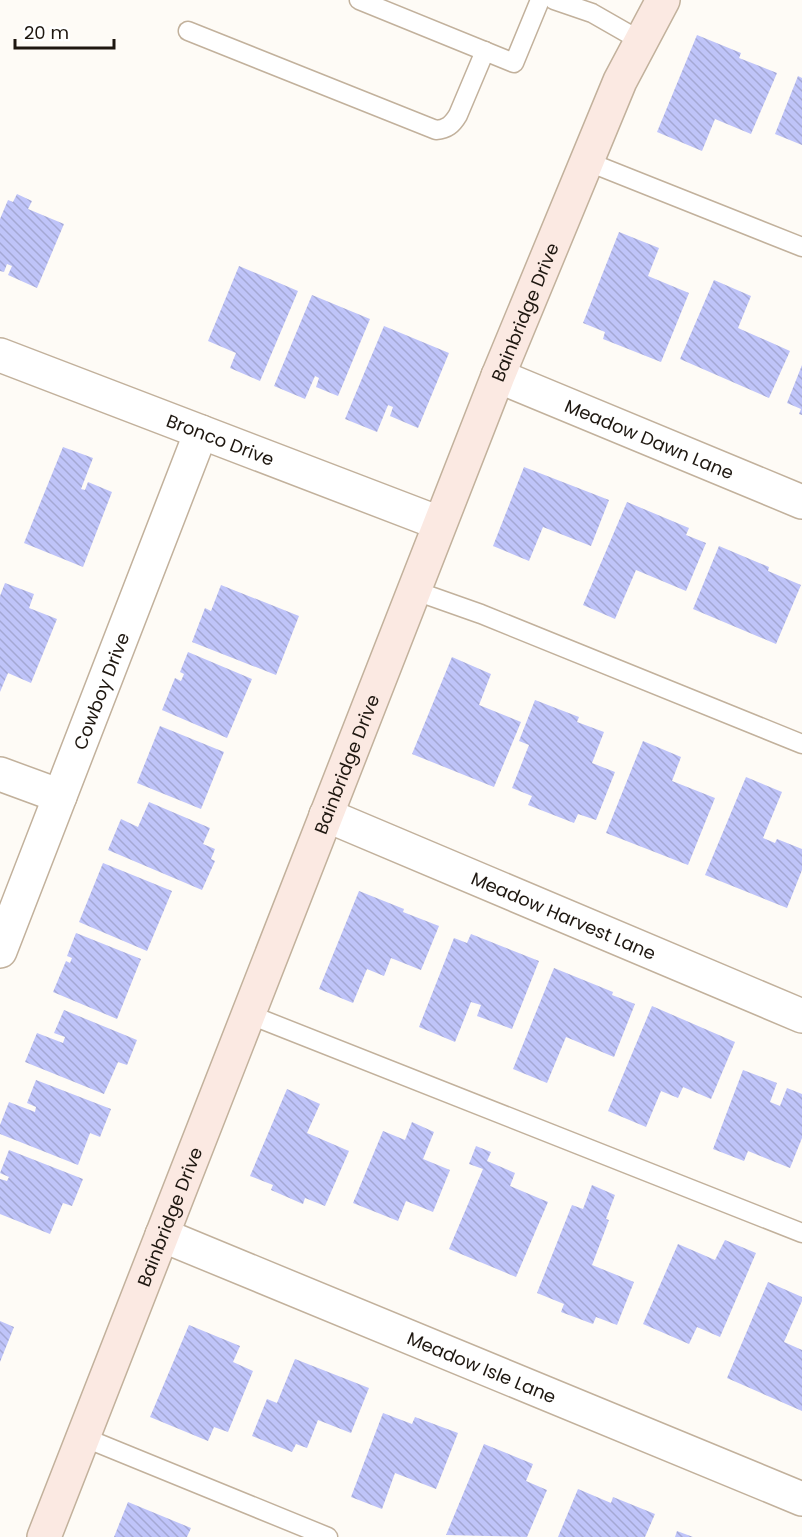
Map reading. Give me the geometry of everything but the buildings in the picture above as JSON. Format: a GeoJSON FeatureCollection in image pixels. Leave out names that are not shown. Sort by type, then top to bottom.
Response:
{"type":"FeatureCollection","features":[{"type":"Feature","properties":{"kind":"street","name":"Bainbridge Drive"},"geometry":{"type":"LineString","coordinates":[[44,1537],[498,376],[620,81],[663,0]]}},
{"type":"Feature","properties":{"kind":"street","name":"Bronco Drive"},"geometry":{"type":"LineString","coordinates":[[0,355],[439,523]]}},
{"type":"Feature","properties":{"kind":"street","name":"Meadow Dawn Lane"},"geometry":{"type":"LineString","coordinates":[[498,376],[802,502]]}},
{"type":"Feature","properties":{"kind":"street","name":"Cowboy Drive"},"geometry":{"type":"LineString","coordinates":[[0,951],[201,432]]}},
{"type":"Feature","properties":{"kind":"street"},"geometry":{"type":"LineString","coordinates":[[0,774],[60,796]]}},
{"type":"Feature","properties":{"kind":"street","name":"Meadow Harvest Lane"},"geometry":{"type":"LineString","coordinates":[[326,815],[802,1016]]}},
{"type":"Feature","properties":{"kind":"street","name":"Meadow Isle Lane"},"geometry":{"type":"LineString","coordinates":[[162,1235],[802,1499]]}},
{"type":"Feature","properties":{"kind":"lane"},"geometry":{"type":"LineString","coordinates":[[358,0],[514,63],[540,0]]}},
{"type":"Feature","properties":{"kind":"lane"},"geometry":{"type":"LineString","coordinates":[[554,0],[592,13],[641,41]]}},
{"type":"Feature","properties":{"kind":"lane"},"geometry":{"type":"LineString","coordinates":[[188,32],[436,130],[445,129],[458,115],[485,51]]}},
{"type":"Feature","properties":{"kind":"lane"},"geometry":{"type":"LineString","coordinates":[[586,161],[802,247]]}},
{"type":"Feature","properties":{"kind":"lane"},"geometry":{"type":"LineString","coordinates":[[413,590],[481,614],[802,744]]}},
{"type":"Feature","properties":{"kind":"lane"},"geometry":{"type":"LineString","coordinates":[[248,1014],[802,1233]]}},
{"type":"Feature","properties":{"kind":"lane"},"geometry":{"type":"LineString","coordinates":[[83,1437],[328,1537]]}}]}
